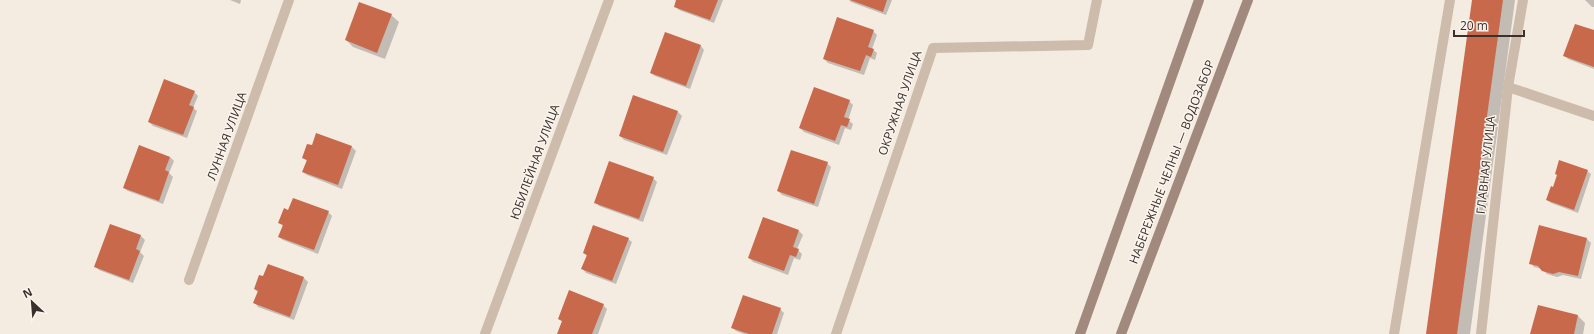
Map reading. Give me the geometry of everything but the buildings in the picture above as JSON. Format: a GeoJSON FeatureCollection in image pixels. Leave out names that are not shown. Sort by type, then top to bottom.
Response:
{"type":"FeatureCollection","features":[{"type":"Feature","properties":{"kind":"main road"},"geometry":{"type":"LineString","coordinates":[[1080,334],[1199,0]]}},
{"type":"Feature","properties":{"kind":"main road","name":"НАБЕРЕЖНЫЕ ЧЕЛНЫ — ВОДОЗАБОР"},"geometry":{"type":"LineString","coordinates":[[1121,334],[1248,0]]}},
{"type":"Feature","properties":{"kind":"street","name":"ЛУННАЯ УЛИЦА"},"geometry":{"type":"LineString","coordinates":[[189,280],[289,0]]}},
{"type":"Feature","properties":{"kind":"street","name":"ЮБИЛЕЙНАЯ УЛИЦА"},"geometry":{"type":"LineString","coordinates":[[484,334],[609,0]]}},
{"type":"Feature","properties":{"kind":"street","name":"ОКРУЖНАЯ УЛИЦА"},"geometry":{"type":"LineString","coordinates":[[836,334],[933,48],[1088,45],[1096,0]]}},
{"type":"Feature","properties":{"kind":"street"},"geometry":{"type":"LineString","coordinates":[[1394,334],[1450,0]]}},
{"type":"Feature","properties":{"kind":"street","name":"ГЛАВНАЯ УЛИЦА"},"geometry":{"type":"LineString","coordinates":[[1481,334],[1508,88],[1523,0]]}},
{"type":"Feature","properties":{"kind":"street"},"geometry":{"type":"LineString","coordinates":[[1508,88],[1594,116]]}}]}
